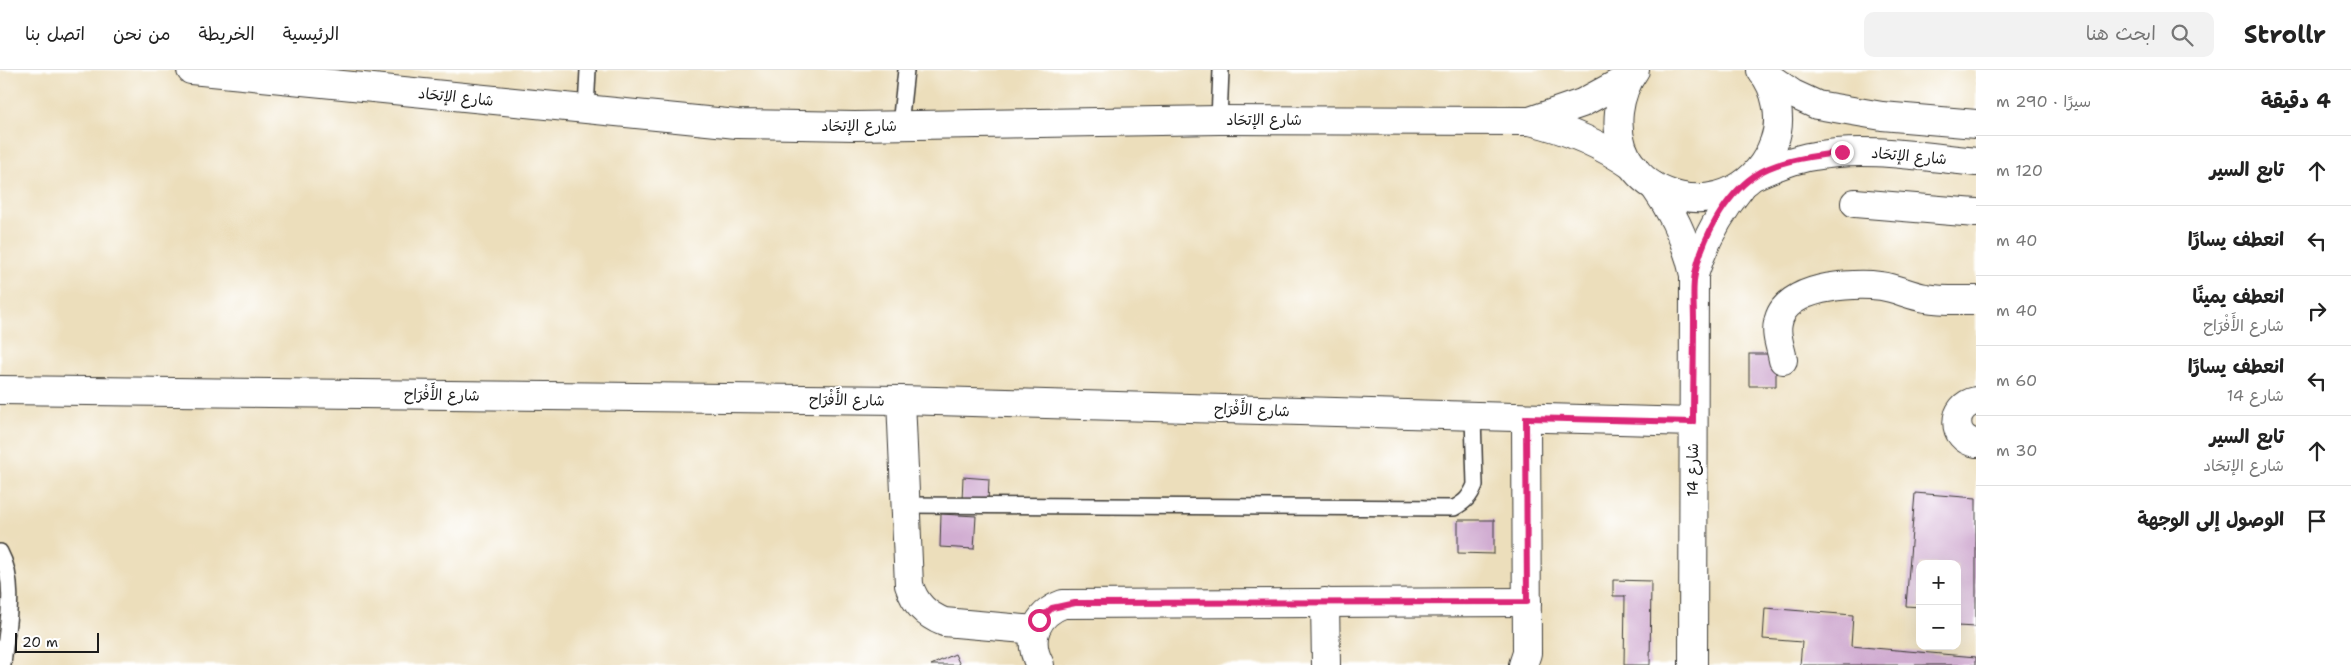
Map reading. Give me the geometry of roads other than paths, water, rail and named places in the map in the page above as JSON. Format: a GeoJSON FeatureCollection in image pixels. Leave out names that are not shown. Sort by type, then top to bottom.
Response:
{"type":"FeatureCollection","features":[{"type":"Feature","properties":{"kind":"street","name":"شارع الإتحَاد"},"geometry":{"type":"LineString","coordinates":[[191,70],[315,77],[586,110],[737,124],[900,126],[1219,120],[1530,121],[1558,127],[1585,138],[1610,151],[1634,167]]}},
{"type":"Feature","properties":{"kind":"street"},"geometry":{"type":"LineString","coordinates":[[1762,72],[1793,94],[1817,105],[1855,113],[1976,124]]}},
{"type":"Feature","properties":{"kind":"street","name":"شارع 14"},"geometry":{"type":"LineString","coordinates":[[1694,276],[1712,228],[1725,206],[1769,157],[1776,136],[1778,114],[1773,93],[1762,72]]}},
{"type":"Feature","properties":{"kind":"street","name":"شارع الإتحَاد"},"geometry":{"type":"LineString","coordinates":[[1530,121],[1582,103],[1633,74]]}},
{"type":"Feature","properties":{"kind":"street"},"geometry":{"type":"LineString","coordinates":[[1633,74],[1620,99],[1618,123],[1622,146],[1634,167],[1654,186]]}},
{"type":"Feature","properties":{"kind":"street","name":"شارع الإتحَاد"},"geometry":{"type":"LineString","coordinates":[[1654,186],[1675,196],[1697,199],[1720,196],[1788,162],[1842,152],[1871,152],[1976,162]]}},
{"type":"Feature","properties":{"kind":"street","name":"شارع 14"},"geometry":{"type":"LineString","coordinates":[[1654,186],[1680,228],[1689,251],[1694,276],[1694,665]]}},
{"type":"Feature","properties":{"kind":"street"},"geometry":{"type":"LineString","coordinates":[[1854,203],[1976,213]]}},
{"type":"Feature","properties":{"kind":"street"},"geometry":{"type":"LineString","coordinates":[[1783,360],[1777,332],[1780,314],[1784,306],[1792,299],[1804,293],[1831,288],[1873,285],[1927,298],[1976,300]]}},
{"type":"Feature","properties":{"kind":"street","name":"شارع الأَفْرَاح"},"geometry":{"type":"LineString","coordinates":[[0,390],[902,400],[1693,422]]}},
{"type":"Feature","properties":{"kind":"street"},"geometry":{"type":"LineString","coordinates":[[902,400],[909,585],[916,602],[932,617],[944,622],[1035,630]]}},
{"type":"Feature","properties":{"kind":"street"},"geometry":{"type":"LineString","coordinates":[[1976,401],[1969,402],[1961,408],[1957,418],[1957,428],[1961,437],[1976,443]]}},
{"type":"Feature","properties":{"kind":"street"},"geometry":{"type":"LineString","coordinates":[[1524,665],[1527,653],[1526,418]]}},
{"type":"Feature","properties":{"kind":"street"},"geometry":{"type":"LineString","coordinates":[[1325,602],[1326,665]]}},
{"type":"Feature","properties":{"kind":"street"},"geometry":{"type":"LineString","coordinates":[[1040,665],[1035,654],[1033,641],[1039,620],[1052,608],[1075,603],[1527,602]]}},
{"type":"Feature","properties":{"kind":"lane"},"geometry":{"type":"LineString","coordinates":[[586,110],[588,70]]}},
{"type":"Feature","properties":{"kind":"lane"},"geometry":{"type":"LineString","coordinates":[[900,126],[906,70]]}},
{"type":"Feature","properties":{"kind":"lane"},"geometry":{"type":"LineString","coordinates":[[1219,120],[1221,70]]}},
{"type":"Feature","properties":{"kind":"lane"},"geometry":{"type":"LineString","coordinates":[[906,505],[1454,508],[1467,499],[1475,485],[1473,416]]}},
{"type":"Feature","properties":{"kind":"lane"},"geometry":{"type":"LineString","coordinates":[[0,552],[8,572],[9,588],[3,665]]}}]}
